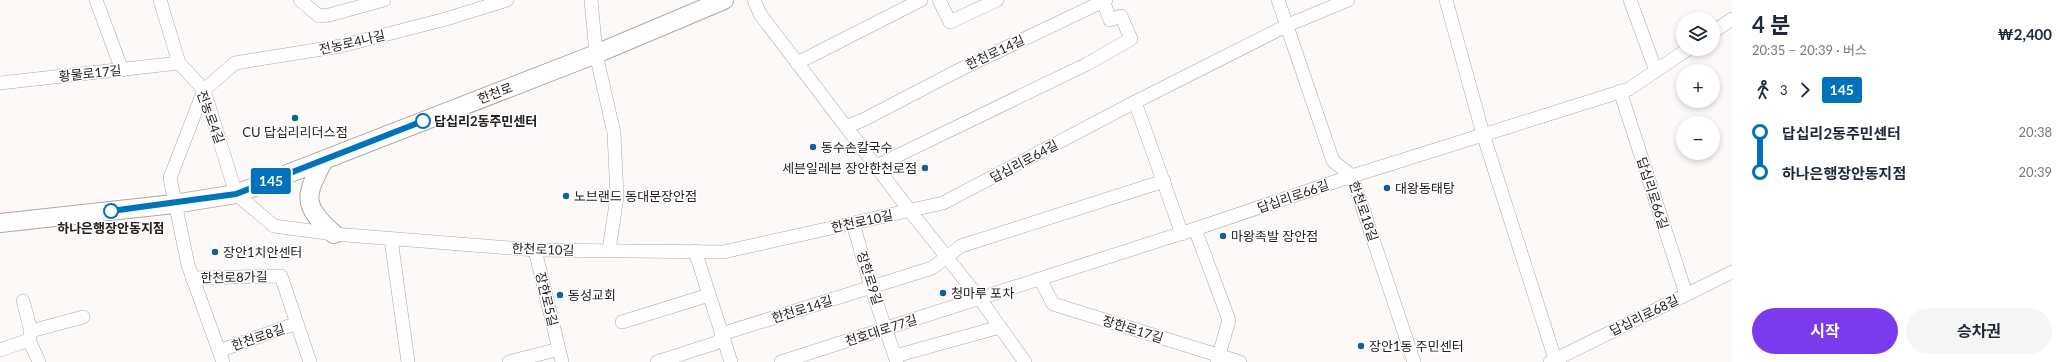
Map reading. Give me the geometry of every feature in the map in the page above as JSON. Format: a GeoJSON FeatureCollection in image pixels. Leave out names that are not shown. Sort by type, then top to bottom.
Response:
{"type":"FeatureCollection","features":[{"type":"Feature","properties":{"kind":"main road","name":"한천로"},"geometry":{"type":"LineString","coordinates":[[0,224],[174,204],[236,194],[596,54],[724,0]]}},
{"type":"Feature","properties":{"kind":"main road"},"geometry":{"type":"LineString","coordinates":[[324,160],[310,189],[309,204],[313,214],[334,234]]}},
{"type":"Feature","properties":{"kind":"street"},"geometry":{"type":"LineString","coordinates":[[96,0],[122,70]]}},
{"type":"Feature","properties":{"kind":"street","name":"전농로4길"},"geometry":{"type":"LineString","coordinates":[[160,0],[179,63],[204,90],[236,194]]}},
{"type":"Feature","properties":{"kind":"street"},"geometry":{"type":"LineString","coordinates":[[300,0],[319,16],[329,15],[384,0]]}},
{"type":"Feature","properties":{"kind":"street","name":"전농로4나길"},"geometry":{"type":"LineString","coordinates":[[204,90],[234,63],[341,46],[446,19],[506,0]]}},
{"type":"Feature","properties":{"kind":"street"},"geometry":{"type":"LineString","coordinates":[[591,0],[596,54],[614,133],[617,197],[608,250]]}},
{"type":"Feature","properties":{"kind":"street"},"geometry":{"type":"LineString","coordinates":[[754,0],[760,14],[910,211],[980,298],[1025,362]]}},
{"type":"Feature","properties":{"kind":"street"},"geometry":{"type":"LineString","coordinates":[[798,63],[921,0]]}},
{"type":"Feature","properties":{"kind":"street"},"geometry":{"type":"LineString","coordinates":[[939,0],[950,22],[997,0]]}},
{"type":"Feature","properties":{"kind":"street"},"geometry":{"type":"LineString","coordinates":[[876,166],[1087,64],[1131,39],[1121,16],[1110,20],[1104,0]]}},
{"type":"Feature","properties":{"kind":"street","name":"한천로14길"},"geometry":{"type":"LineString","coordinates":[[846,127],[865,119],[961,69],[1104,0]]}},
{"type":"Feature","properties":{"kind":"street","name":"한천로18길"},"geometry":{"type":"LineString","coordinates":[[1278,0],[1288,25],[1333,161],[1352,176],[1414,362]]}},
{"type":"Feature","properties":{"kind":"street","name":"답십리로64길"},"geometry":{"type":"LineString","coordinates":[[910,211],[943,203],[1135,102],[1288,25],[1348,0]]}},
{"type":"Feature","properties":{"kind":"street"},"geometry":{"type":"LineString","coordinates":[[1446,0],[1483,134],[1555,361]]}},
{"type":"Feature","properties":{"kind":"street"},"geometry":{"type":"LineString","coordinates":[[1632,1],[1656,71]]}},
{"type":"Feature","properties":{"kind":"street"},"geometry":{"type":"LineString","coordinates":[[1720,27],[1732,19]]}},
{"type":"Feature","properties":{"kind":"street","name":"답십리로66길"},"geometry":{"type":"LineString","coordinates":[[980,298],[1195,230],[1352,176],[1629,88],[1678,56]]}},
{"type":"Feature","properties":{"kind":"street","name":"황물로17길"},"geometry":{"type":"LineString","coordinates":[[0,83],[179,63]]}},
{"type":"Feature","properties":{"kind":"street","name":"한천로8길"},"geometry":{"type":"LineString","coordinates":[[204,90],[170,178],[174,204],[192,278],[221,356],[297,323]]}},
{"type":"Feature","properties":{"kind":"street","name":"답십리로66길"},"geometry":{"type":"LineString","coordinates":[[1620,91],[1686,294]]}},
{"type":"Feature","properties":{"kind":"street"},"geometry":{"type":"LineString","coordinates":[[1135,102],[1182,234]]}},
{"type":"Feature","properties":{"kind":"street","name":"한천로14길"},"geometry":{"type":"LineString","coordinates":[[657,362],[716,342],[728,332],[932,268],[948,258],[961,246],[1164,180]]}},
{"type":"Feature","properties":{"kind":"street","name":"한천로10길"},"geometry":{"type":"LineString","coordinates":[[236,194],[274,226],[334,234],[534,250],[723,252],[910,211]]}},
{"type":"Feature","properties":{"kind":"street","name":"장한로9길"},"geometry":{"type":"LineString","coordinates":[[853,223],[871,287],[887,328],[896,359],[1000,327]]}},
{"type":"Feature","properties":{"kind":"street"},"geometry":{"type":"LineString","coordinates":[[1195,230],[1229,320],[1218,359]]}},
{"type":"Feature","properties":{"kind":"street"},"geometry":{"type":"LineString","coordinates":[[391,239],[408,362]]}},
{"type":"Feature","properties":{"kind":"street","name":"장한로5길"},"geometry":{"type":"LineString","coordinates":[[509,362],[560,356],[534,250]]}},
{"type":"Feature","properties":{"kind":"street"},"geometry":{"type":"LineString","coordinates":[[695,251],[731,362]]}},
{"type":"Feature","properties":{"kind":"street","name":"답십리로68길"},"geometry":{"type":"LineString","coordinates":[[1555,361],[1732,272]]}},
{"type":"Feature","properties":{"kind":"street","name":"한천로8가길"},"geometry":{"type":"LineString","coordinates":[[192,278],[282,276],[310,362]]}},
{"type":"Feature","properties":{"kind":"street","name":"장한로17길"},"geometry":{"type":"LineString","coordinates":[[1040,279],[1053,304],[1218,359],[1240,362]]}},
{"type":"Feature","properties":{"kind":"street"},"geometry":{"type":"LineString","coordinates":[[622,322],[709,295]]}},
{"type":"Feature","properties":{"kind":"street","name":"천호대로77길"},"geometry":{"type":"LineString","coordinates":[[782,362],[980,298]]}},
{"type":"Feature","properties":{"kind":"street"},"geometry":{"type":"LineString","coordinates":[[23,301],[30,335],[38,362]]}},
{"type":"Feature","properties":{"kind":"street"},"geometry":{"type":"LineString","coordinates":[[0,350],[30,335],[83,317]]}},
{"type":"Feature","properties":{"kind":"bus line","name":"145"},"geometry":{"type":"LineString","coordinates":[[111,211],[174,204],[236,194],[423,121]]}},
{"type":"Feature","properties":{"kind":"place","name":"CU 답십리리더스점"},"geometry":{"type":"Point","coordinates":[295,118]}},
{"type":"Feature","properties":{"kind":"place","name":"답십리2동주민센터"},"geometry":{"type":"Point","coordinates":[423,121]}},
{"type":"Feature","properties":{"kind":"place","name":"동수손칼국수"},"geometry":{"type":"Point","coordinates":[813,147]}},
{"type":"Feature","properties":{"kind":"place","name":"세븐일레븐 장안한천로점"},"geometry":{"type":"Point","coordinates":[925,168]}},
{"type":"Feature","properties":{"kind":"place","name":"대왕동태탕"},"geometry":{"type":"Point","coordinates":[1387,188]}},
{"type":"Feature","properties":{"kind":"place","name":"노브랜드 동대문장안점"},"geometry":{"type":"Point","coordinates":[566,196]}},
{"type":"Feature","properties":{"kind":"place","name":"하나은행장안동지점"},"geometry":{"type":"Point","coordinates":[111,211]}},
{"type":"Feature","properties":{"kind":"place","name":"마왕족발 장안점"},"geometry":{"type":"Point","coordinates":[1223,236]}},
{"type":"Feature","properties":{"kind":"place","name":"장안1치안센터"},"geometry":{"type":"Point","coordinates":[215,252]}},
{"type":"Feature","properties":{"kind":"place","name":"청마루 포차"},"geometry":{"type":"Point","coordinates":[943,293]}},
{"type":"Feature","properties":{"kind":"place","name":"동성교회"},"geometry":{"type":"Point","coordinates":[560,295]}},
{"type":"Feature","properties":{"kind":"place","name":"장안1동 주민센터"},"geometry":{"type":"Point","coordinates":[1361,346]}}]}
